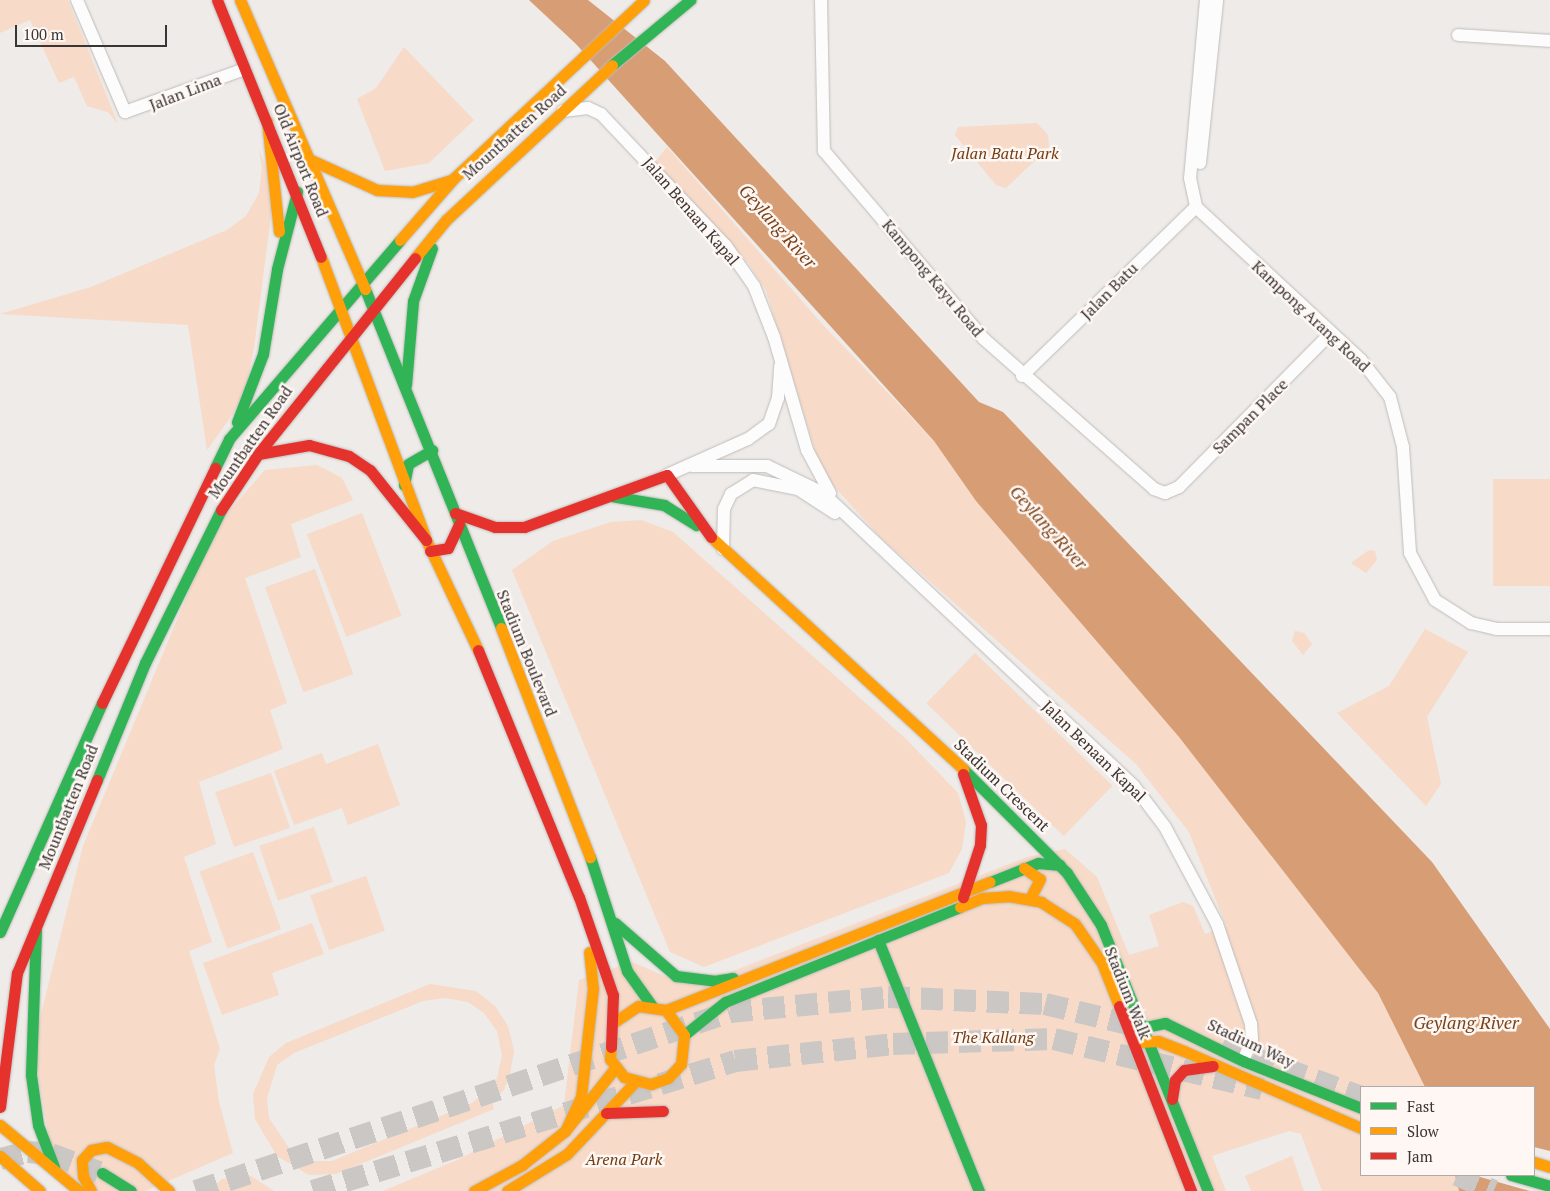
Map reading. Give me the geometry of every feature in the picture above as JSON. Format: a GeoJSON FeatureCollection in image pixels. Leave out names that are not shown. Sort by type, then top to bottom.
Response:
{"type":"FeatureCollection","features":[{"type":"Feature","properties":{"kind":"main road","name":"Old Airport Road"},"geometry":{"type":"LineString","coordinates":[[217,0],[297,192],[351,334]]}},
{"type":"Feature","properties":{"kind":"main road","name":"Old Airport Road"},"geometry":{"type":"LineString","coordinates":[[240,0],[311,160],[372,310]]}},
{"type":"Feature","properties":{"kind":"main road","name":"Mountbatten Road"},"geometry":{"type":"LineString","coordinates":[[0,932],[99,710],[229,439],[454,178],[644,0]]}},
{"type":"Feature","properties":{"kind":"main road","name":"Mountbatten Road"},"geometry":{"type":"LineString","coordinates":[[0,1107],[17,973],[145,662],[216,519],[258,454],[351,334],[446,220],[597,78],[690,0]]}},
{"type":"Feature","properties":{"kind":"main road"},"geometry":{"type":"LineString","coordinates":[[267,121],[280,213],[277,269]]}},
{"type":"Feature","properties":{"kind":"main road"},"geometry":{"type":"LineString","coordinates":[[311,160],[377,190],[412,192],[454,178]]}},
{"type":"Feature","properties":{"kind":"main road"},"geometry":{"type":"LineString","coordinates":[[229,439],[263,354],[277,269],[297,192]]}},
{"type":"Feature","properties":{"kind":"main road"},"geometry":{"type":"LineString","coordinates":[[406,385],[417,282],[446,220]]}},
{"type":"Feature","properties":{"kind":"main road","name":"Stadium Boulevard"},"geometry":{"type":"LineString","coordinates":[[372,310],[406,385],[432,450],[459,524],[615,922],[633,985],[652,1006]]}},
{"type":"Feature","properties":{"kind":"main road"},"geometry":{"type":"LineString","coordinates":[[351,334],[428,546],[468,624],[579,898],[613,995],[614,1022],[608,1040],[615,1068],[635,1082],[660,1082],[675,1072],[684,1054],[684,1035],[666,1010]]}},
{"type":"Feature","properties":{"kind":"main road"},"geometry":{"type":"LineString","coordinates":[[258,454],[309,445],[349,456],[370,470],[428,546],[439,553],[448,548],[459,524]]}},
{"type":"Feature","properties":{"kind":"main road"},"geometry":{"type":"LineString","coordinates":[[404,484],[408,464],[432,450]]}},
{"type":"Feature","properties":{"kind":"main road","name":"Jalan Benaan Kapal"},"geometry":{"type":"LineString","coordinates":[[606,495],[667,476]]}},
{"type":"Feature","properties":{"kind":"main road","name":"Stadium Crescent"},"geometry":{"type":"LineString","coordinates":[[667,476],[707,533],[959,765],[1060,866],[1102,925],[1208,1191]]}},
{"type":"Feature","properties":{"kind":"main road"},"geometry":{"type":"LineString","coordinates":[[455,513],[495,526],[524,527],[606,495],[664,505],[707,533]]}},
{"type":"Feature","properties":{"kind":"main road"},"geometry":{"type":"LineString","coordinates":[[956,908],[966,891],[980,845],[981,825],[959,765]]}},
{"type":"Feature","properties":{"kind":"main road"},"geometry":{"type":"LineString","coordinates":[[614,1022],[631,1009],[652,1006],[666,1010],[1038,863],[1060,866]]}},
{"type":"Feature","properties":{"kind":"main road"},"geometry":{"type":"LineString","coordinates":[[1024,868],[1040,879],[1030,899]]}},
{"type":"Feature","properties":{"kind":"main road"},"geometry":{"type":"LineString","coordinates":[[565,1131],[581,1097],[593,989],[579,898]]}},
{"type":"Feature","properties":{"kind":"main road","name":"Stadium Walk"},"geometry":{"type":"LineString","coordinates":[[684,1035],[724,1002],[956,908],[982,898],[1030,899],[1056,910],[1087,939],[1102,963],[1132,1046],[1191,1191]]}},
{"type":"Feature","properties":{"kind":"main road"},"geometry":{"type":"LineString","coordinates":[[615,922],[642,951],[676,976],[714,982],[766,972]]}},
{"type":"Feature","properties":{"kind":"main road"},"geometry":{"type":"LineString","coordinates":[[36,930],[31,1075],[38,1124],[54,1167]]}},
{"type":"Feature","properties":{"kind":"main road"},"geometry":{"type":"LineString","coordinates":[[878,940],[979,1191]]}},
{"type":"Feature","properties":{"kind":"main road"},"geometry":{"type":"LineString","coordinates":[[0,1000],[17,973]]}},
{"type":"Feature","properties":{"kind":"main road","name":"Stadium Way"},"geometry":{"type":"LineString","coordinates":[[1127,1032],[1142,1025],[1165,1023],[1243,1061],[1360,1108]]}},
{"type":"Feature","properties":{"kind":"main road"},"geometry":{"type":"LineString","coordinates":[[1132,1046],[1148,1039],[1360,1128]]}},
{"type":"Feature","properties":{"kind":"main road"},"geometry":{"type":"LineString","coordinates":[[1172,1099],[1175,1080],[1184,1070],[1214,1066]]}},
{"type":"Feature","properties":{"kind":"main road"},"geometry":{"type":"LineString","coordinates":[[474,1191],[522,1165],[565,1131],[615,1068]]}},
{"type":"Feature","properties":{"kind":"main road"},"geometry":{"type":"LineString","coordinates":[[507,1191],[567,1154],[635,1082]]}},
{"type":"Feature","properties":{"kind":"main road"},"geometry":{"type":"LineString","coordinates":[[606,1113],[663,1111]]}},
{"type":"Feature","properties":{"kind":"main road"},"geometry":{"type":"LineString","coordinates":[[0,1125],[54,1167],[80,1191]]}},
{"type":"Feature","properties":{"kind":"main road"},"geometry":{"type":"LineString","coordinates":[[91,1191],[83,1176],[82,1160],[90,1150],[107,1147],[138,1163],[169,1191]]}},
{"type":"Feature","properties":{"kind":"main road"},"geometry":{"type":"LineString","coordinates":[[0,1156],[40,1191]]}},
{"type":"Feature","properties":{"kind":"main road"},"geometry":{"type":"LineString","coordinates":[[1535,1162],[1550,1167]]}},
{"type":"Feature","properties":{"kind":"main road"},"geometry":{"type":"LineString","coordinates":[[102,1174],[131,1191]]}},
{"type":"Feature","properties":{"kind":"main road"},"geometry":{"type":"LineString","coordinates":[[1515,1176],[1550,1186]]}},
{"type":"Feature","properties":{"kind":"street","name":"Jalan Lima"},"geometry":{"type":"LineString","coordinates":[[77,0],[125,112],[245,69]]}},
{"type":"Feature","properties":{"kind":"street","name":"Kampong Kayu Road"},"geometry":{"type":"LineString","coordinates":[[820,0],[824,151],[953,304],[1022,376],[1154,489],[1165,493]]}},
{"type":"Feature","properties":{"kind":"street"},"geometry":{"type":"LineString","coordinates":[[1196,207],[1190,178],[1206,0]]}},
{"type":"Feature","properties":{"kind":"street"},"geometry":{"type":"LineString","coordinates":[[1193,189],[1198,178],[1217,0]]}},
{"type":"Feature","properties":{"kind":"street"},"geometry":{"type":"LineString","coordinates":[[1458,34],[1550,41]]}},
{"type":"Feature","properties":{"kind":"street","name":"Jalan Benaan Kapal"},"geometry":{"type":"LineString","coordinates":[[561,111],[588,108],[602,114],[726,246],[754,286],[780,356],[819,480],[854,525]]}},
{"type":"Feature","properties":{"kind":"street","name":"Jalan Batu"},"geometry":{"type":"LineString","coordinates":[[1022,376],[1196,207]]}},
{"type":"Feature","properties":{"kind":"street","name":"Kampong Arang Road"},"geometry":{"type":"LineString","coordinates":[[1196,207],[1361,360],[1392,401],[1403,447],[1410,552],[1435,600],[1471,623],[1497,629],[1550,629]]}},
{"type":"Feature","properties":{"kind":"street","name":"Sampan Place"},"geometry":{"type":"LineString","coordinates":[[1165,493],[1179,487],[1332,332]]}},
{"type":"Feature","properties":{"kind":"street","name":"Jalan Benaan Kapal"},"geometry":{"type":"LineString","coordinates":[[667,476],[748,439],[769,424],[778,398],[780,356]]}},
{"type":"Feature","properties":{"kind":"street","name":"Jalan Benaan Kapal"},"geometry":{"type":"LineString","coordinates":[[692,466],[745,464],[779,469],[823,493],[854,525],[1134,786],[1165,827],[1217,924],[1251,1024],[1252,1039],[1243,1061]]}},
{"type":"Feature","properties":{"kind":"street"},"geometry":{"type":"LineString","coordinates":[[723,548],[724,509],[732,494],[753,480],[798,489],[854,525]]}},
{"type":"Feature","properties":{"kind":"green space"},"geometry":{"type":"Polygon","coordinates":[[[0,0],[68,0],[118,124],[108,112],[87,106],[74,77],[59,83],[30,20],[0,33],[0,0]]]}},
{"type":"Feature","properties":{"kind":"green space"},"geometry":{"type":"Polygon","coordinates":[[[404,47],[474,120],[429,163],[385,171],[357,99],[376,88],[404,47]]]}},
{"type":"Feature","properties":{"kind":"green space","name":"Jalan Batu Park"},"geometry":{"type":"Polygon","coordinates":[[[1037,123],[1048,135],[1049,147],[1006,188],[996,185],[955,135],[958,127],[1037,123]]]}},
{"type":"Feature","properties":{"kind":"green space","name":"The Kallang"},"geometry":{"type":"Polygon","coordinates":[[[667,147],[823,325],[934,441],[976,501],[1179,737],[1378,993],[1424,1086],[1360,1086],[1360,1176],[1455,1176],[1459,1191],[1322,1191],[1301,1134],[1289,1131],[1212,1156],[1226,1191],[383,1191],[457,1160],[564,1105],[579,980],[632,962],[667,977],[728,973],[1027,857],[1065,849],[1097,877],[1129,955],[1159,946],[1149,915],[1183,902],[1193,906],[1205,934],[1226,926],[1189,832],[1136,764],[881,538],[822,473],[766,291],[748,263],[655,162],[667,147]]]}},
{"type":"Feature","properties":{"kind":"green space"},"geometry":{"type":"Polygon","coordinates":[[[259,150],[267,169],[272,208],[254,348],[247,383],[233,414],[207,450],[188,325],[0,314],[91,287],[227,230],[246,216],[259,193],[262,167],[259,150]]]}},
{"type":"Feature","properties":{"kind":"green space"},"geometry":{"type":"Polygon","coordinates":[[[317,465],[342,478],[353,500],[291,524],[301,557],[245,578],[287,703],[270,710],[283,749],[199,782],[216,844],[184,857],[212,942],[189,951],[220,1049],[214,1065],[219,1102],[233,1153],[145,1191],[80,1191],[54,1167],[33,1046],[83,846],[216,526],[265,470],[317,465]]]}},
{"type":"Feature","properties":{"kind":"green space"},"geometry":{"type":"Polygon","coordinates":[[[1493,479],[1550,479],[1550,586],[1493,586],[1493,479]]]}},
{"type":"Feature","properties":{"kind":"green space"},"geometry":{"type":"Polygon","coordinates":[[[362,513],[401,616],[346,637],[307,534],[362,513]]]}},
{"type":"Feature","properties":{"kind":"green space"},"geometry":{"type":"Polygon","coordinates":[[[641,520],[673,532],[905,738],[958,793],[966,822],[962,849],[949,873],[704,967],[670,952],[512,570],[553,541],[611,522],[641,520]]]}},
{"type":"Feature","properties":{"kind":"green space"},"geometry":{"type":"Polygon","coordinates":[[[1369,550],[1375,551],[1377,560],[1366,573],[1351,563],[1369,550]]]}},
{"type":"Feature","properties":{"kind":"green space"},"geometry":{"type":"Polygon","coordinates":[[[315,569],[353,674],[304,692],[265,587],[315,569]]]}},
{"type":"Feature","properties":{"kind":"green space"},"geometry":{"type":"Polygon","coordinates":[[[1425,629],[1468,652],[1427,717],[1441,784],[1426,806],[1337,713],[1389,686],[1425,629]]]}},
{"type":"Feature","properties":{"kind":"green space"},"geometry":{"type":"Polygon","coordinates":[[[1295,631],[1304,633],[1312,644],[1303,655],[1292,641],[1295,631]]]}},
{"type":"Feature","properties":{"kind":"green space"},"geometry":{"type":"Polygon","coordinates":[[[975,653],[1112,786],[1064,836],[926,703],[975,653]]]}},
{"type":"Feature","properties":{"kind":"green space"},"geometry":{"type":"Polygon","coordinates":[[[378,744],[400,805],[348,825],[342,808],[294,825],[274,771],[322,753],[326,764],[378,744]]]}},
{"type":"Feature","properties":{"kind":"green space"},"geometry":{"type":"Polygon","coordinates":[[[271,773],[290,828],[234,847],[215,792],[271,773]]]}},
{"type":"Feature","properties":{"kind":"green space"},"geometry":{"type":"Polygon","coordinates":[[[314,827],[333,882],[278,901],[259,846],[314,827]]]}},
{"type":"Feature","properties":{"kind":"green space"},"geometry":{"type":"Polygon","coordinates":[[[253,852],[281,929],[227,949],[199,871],[253,852]]]}},
{"type":"Feature","properties":{"kind":"green space"},"geometry":{"type":"Polygon","coordinates":[[[366,876],[385,931],[329,950],[310,895],[366,876]]]}},
{"type":"Feature","properties":{"kind":"green space"},"geometry":{"type":"Polygon","coordinates":[[[312,923],[324,954],[272,973],[279,995],[222,1015],[203,963],[312,923]]]}},
{"type":"Feature","properties":{"kind":"green space"},"geometry":{"type":"Polygon","coordinates":[[[430,984],[476,991],[495,1006],[508,1026],[514,1051],[510,1074],[504,1090],[492,1102],[494,1109],[336,1174],[309,1175],[277,1156],[255,1119],[253,1094],[269,1057],[286,1043],[430,984]],[[445,998],[423,1001],[294,1053],[277,1065],[267,1098],[269,1118],[291,1151],[309,1161],[332,1161],[472,1103],[488,1090],[497,1078],[502,1056],[497,1031],[484,1013],[468,1002],[445,998]]]}},
{"type":"Feature","properties":{"kind":"green space"},"geometry":{"type":"Polygon","coordinates":[[[1292,1156],[1304,1191],[1251,1191],[1245,1176],[1292,1156]]]}},
{"type":"Feature","properties":{"kind":"green space"},"geometry":{"type":"Polygon","coordinates":[[[251,1176],[274,1191],[209,1191],[222,1179],[251,1176]]]}},
{"type":"Feature","properties":{"kind":"water","name":"Geylang River"},"geometry":{"type":"Polygon","coordinates":[[[529,0],[588,0],[665,61],[979,402],[1003,412],[1432,862],[1550,1029],[1550,1191],[1459,1191],[1455,1176],[1535,1176],[1535,1086],[1424,1086],[1378,993],[1179,737],[976,501],[934,441],[576,44],[529,0]]]}},
{"type":"Feature","properties":{"kind":"pier"},"geometry":{"type":"Polygon","coordinates":[[[1535,1147],[1550,1151],[1550,1191],[1530,1191],[1477,1176],[1535,1176],[1535,1147]]]}},
{"type":"Feature","properties":{"kind":"tunnel"},"geometry":{"type":"LineString","coordinates":[[196,1191],[730,1012],[888,997],[1045,1004],[1145,1028]]}},
{"type":"Feature","properties":{"kind":"tunnel"},"geometry":{"type":"LineString","coordinates":[[313,1191],[735,1061],[893,1044],[1054,1039],[1262,1089]]}},
{"type":"Feature","properties":{"kind":"tunnel"},"geometry":{"type":"LineString","coordinates":[[1222,1046],[1360,1097]]}},
{"type":"Feature","properties":{"kind":"tunnel"},"geometry":{"type":"LineString","coordinates":[[0,1159],[28,1152],[51,1154],[99,1172]]}},
{"type":"Feature","properties":{"kind":"tunnel"},"geometry":{"type":"LineString","coordinates":[[1459,1176],[1494,1191]]}},
{"type":"Feature","properties":{"kind":"traffic: fast"},"geometry":{"type":"LineString","coordinates":[[612,65],[690,0]]}},
{"type":"Feature","properties":{"kind":"traffic: fast"},"geometry":{"type":"LineString","coordinates":[[237,422],[263,354],[277,269],[297,192]]}},
{"type":"Feature","properties":{"kind":"traffic: fast"},"geometry":{"type":"LineString","coordinates":[[215,468],[229,439],[400,240]]}},
{"type":"Feature","properties":{"kind":"traffic: fast"},"geometry":{"type":"LineString","coordinates":[[406,385],[413,301],[432,248]]}},
{"type":"Feature","properties":{"kind":"traffic: fast"},"geometry":{"type":"LineString","coordinates":[[365,289],[501,628]]}},
{"type":"Feature","properties":{"kind":"traffic: fast"},"geometry":{"type":"LineString","coordinates":[[404,485],[408,464],[432,450]]}},
{"type":"Feature","properties":{"kind":"traffic: fast"},"geometry":{"type":"LineString","coordinates":[[611,496],[664,505],[696,525]]}},
{"type":"Feature","properties":{"kind":"traffic: fast"},"geometry":{"type":"LineString","coordinates":[[97,780],[145,663],[221,510]]}},
{"type":"Feature","properties":{"kind":"traffic: fast"},"geometry":{"type":"LineString","coordinates":[[0,932],[102,703]]}},
{"type":"Feature","properties":{"kind":"traffic: fast"},"geometry":{"type":"LineString","coordinates":[[963,769],[1067,873],[1101,925],[1208,1191]]}},
{"type":"Feature","properties":{"kind":"traffic: fast"},"geometry":{"type":"LineString","coordinates":[[590,857],[627,971],[652,1006]]}},
{"type":"Feature","properties":{"kind":"traffic: fast"},"geometry":{"type":"LineString","coordinates":[[990,882],[1038,863],[1060,865]]}},
{"type":"Feature","properties":{"kind":"traffic: fast"},"geometry":{"type":"LineString","coordinates":[[684,1035],[725,1002],[960,907]]}},
{"type":"Feature","properties":{"kind":"traffic: fast"},"geometry":{"type":"LineString","coordinates":[[615,923],[676,976],[714,981],[733,978]]}},
{"type":"Feature","properties":{"kind":"traffic: fast"},"geometry":{"type":"LineString","coordinates":[[36,930],[31,1075],[38,1125],[54,1167]]}},
{"type":"Feature","properties":{"kind":"traffic: fast"},"geometry":{"type":"LineString","coordinates":[[878,940],[979,1191]]}},
{"type":"Feature","properties":{"kind":"traffic: fast"},"geometry":{"type":"LineString","coordinates":[[1132,1030],[1165,1023],[1243,1061],[1360,1108]]}},
{"type":"Feature","properties":{"kind":"traffic: fast"},"geometry":{"type":"LineString","coordinates":[[102,1173],[131,1191]]}},
{"type":"Feature","properties":{"kind":"traffic: fast"},"geometry":{"type":"LineString","coordinates":[[1515,1176],[1550,1186]]}},
{"type":"Feature","properties":{"kind":"traffic: slow"},"geometry":{"type":"LineString","coordinates":[[240,0],[365,289]]}},
{"type":"Feature","properties":{"kind":"traffic: slow"},"geometry":{"type":"LineString","coordinates":[[400,240],[454,178],[644,0]]}},
{"type":"Feature","properties":{"kind":"traffic: slow"},"geometry":{"type":"LineString","coordinates":[[415,258],[446,220],[612,65]]}},
{"type":"Feature","properties":{"kind":"traffic: slow"},"geometry":{"type":"LineString","coordinates":[[267,121],[279,231]]}},
{"type":"Feature","properties":{"kind":"traffic: slow"},"geometry":{"type":"LineString","coordinates":[[311,160],[377,190],[412,192],[451,180]]}},
{"type":"Feature","properties":{"kind":"traffic: slow"},"geometry":{"type":"LineString","coordinates":[[321,257],[426,540],[478,650]]}},
{"type":"Feature","properties":{"kind":"traffic: slow"},"geometry":{"type":"LineString","coordinates":[[711,537],[963,769]]}},
{"type":"Feature","properties":{"kind":"traffic: slow"},"geometry":{"type":"LineString","coordinates":[[501,628],[590,857]]}},
{"type":"Feature","properties":{"kind":"traffic: slow"},"geometry":{"type":"LineString","coordinates":[[1024,868],[1040,879],[1030,899]]}},
{"type":"Feature","properties":{"kind":"traffic: slow"},"geometry":{"type":"LineString","coordinates":[[666,1010],[990,882]]}},
{"type":"Feature","properties":{"kind":"traffic: slow"},"geometry":{"type":"LineString","coordinates":[[960,907],[982,898],[1008,896],[1041,902],[1075,924],[1102,963],[1119,1006]]}},
{"type":"Feature","properties":{"kind":"traffic: slow"},"geometry":{"type":"LineString","coordinates":[[565,1131],[581,1097],[593,989],[589,952]]}},
{"type":"Feature","properties":{"kind":"traffic: slow"},"geometry":{"type":"LineString","coordinates":[[611,1047],[610,1059],[624,1077],[651,1084],[668,1078],[681,1064],[684,1035],[666,1010],[638,1006],[614,1022]]}},
{"type":"Feature","properties":{"kind":"traffic: slow"},"geometry":{"type":"LineString","coordinates":[[1140,1042],[1158,1041],[1184,1051],[1360,1128]]}},
{"type":"Feature","properties":{"kind":"traffic: slow"},"geometry":{"type":"LineString","coordinates":[[474,1191],[522,1165],[565,1131],[615,1068]]}},
{"type":"Feature","properties":{"kind":"traffic: slow"},"geometry":{"type":"LineString","coordinates":[[507,1191],[567,1154],[635,1082]]}},
{"type":"Feature","properties":{"kind":"traffic: slow"},"geometry":{"type":"LineString","coordinates":[[0,1125],[79,1191]]}},
{"type":"Feature","properties":{"kind":"traffic: slow"},"geometry":{"type":"LineString","coordinates":[[91,1191],[83,1176],[82,1160],[91,1150],[107,1147],[138,1163],[169,1191]]}},
{"type":"Feature","properties":{"kind":"traffic: slow"},"geometry":{"type":"LineString","coordinates":[[0,1156],[40,1191]]}},
{"type":"Feature","properties":{"kind":"traffic: slow"},"geometry":{"type":"LineString","coordinates":[[1535,1162],[1550,1167]]}},
{"type":"Feature","properties":{"kind":"traffic: jam"},"geometry":{"type":"LineString","coordinates":[[217,0],[321,257]]}},
{"type":"Feature","properties":{"kind":"traffic: jam"},"geometry":{"type":"LineString","coordinates":[[221,510],[258,454],[415,258]]}},
{"type":"Feature","properties":{"kind":"traffic: jam"},"geometry":{"type":"LineString","coordinates":[[258,454],[309,445],[349,456],[370,470],[426,540]]}},
{"type":"Feature","properties":{"kind":"traffic: jam"},"geometry":{"type":"LineString","coordinates":[[102,703],[215,468]]}},
{"type":"Feature","properties":{"kind":"traffic: jam"},"geometry":{"type":"LineString","coordinates":[[455,513],[495,527],[524,527],[667,475],[711,537]]}},
{"type":"Feature","properties":{"kind":"traffic: jam"},"geometry":{"type":"LineString","coordinates":[[430,551],[448,548],[459,524]]}},
{"type":"Feature","properties":{"kind":"traffic: jam"},"geometry":{"type":"LineString","coordinates":[[478,650],[579,897],[613,995],[611,1047]]}},
{"type":"Feature","properties":{"kind":"traffic: jam"},"geometry":{"type":"LineString","coordinates":[[963,774],[981,825],[980,845],[963,897]]}},
{"type":"Feature","properties":{"kind":"traffic: jam"},"geometry":{"type":"LineString","coordinates":[[0,1107],[17,973],[97,780]]}},
{"type":"Feature","properties":{"kind":"traffic: jam"},"geometry":{"type":"LineString","coordinates":[[1119,1006],[1191,1191]]}},
{"type":"Feature","properties":{"kind":"traffic: jam"},"geometry":{"type":"LineString","coordinates":[[1172,1099],[1175,1080],[1184,1070],[1213,1066]]}},
{"type":"Feature","properties":{"kind":"traffic: jam"},"geometry":{"type":"LineString","coordinates":[[606,1113],[663,1111]]}},
{"type":"Feature","properties":{"kind":"park label","name":"Arena Park"},"geometry":{"type":"Point","coordinates":[624,1159]}}]}
